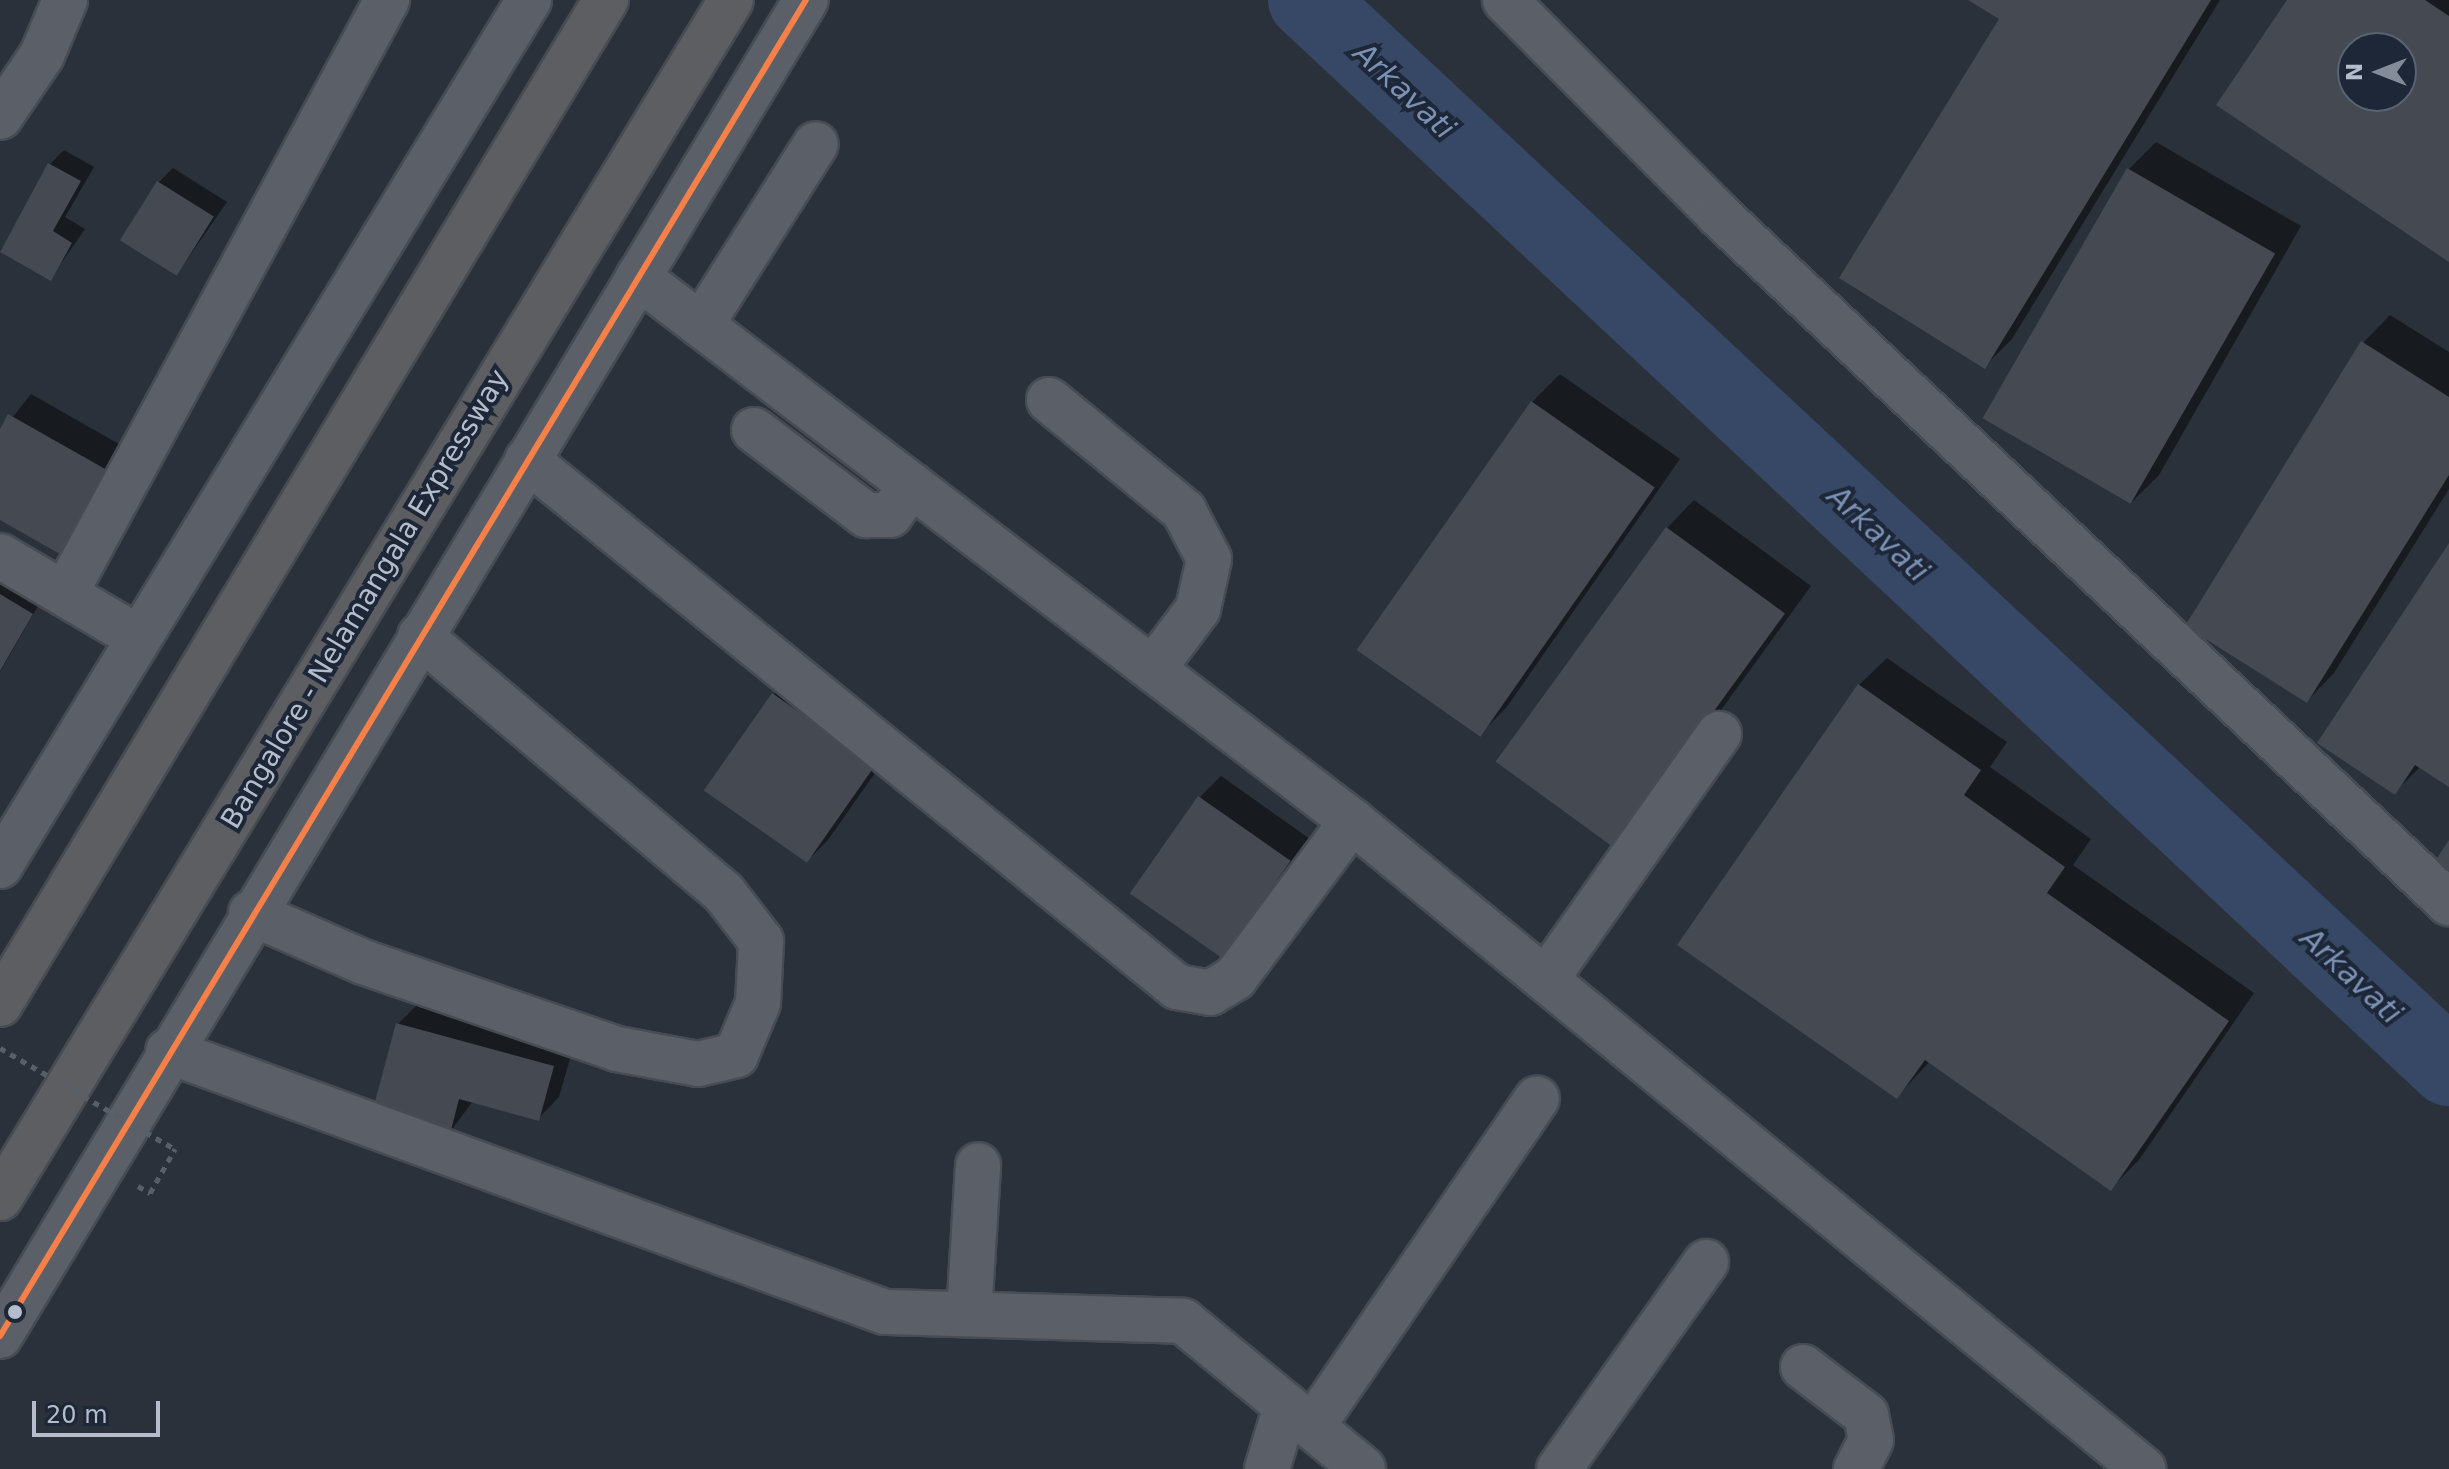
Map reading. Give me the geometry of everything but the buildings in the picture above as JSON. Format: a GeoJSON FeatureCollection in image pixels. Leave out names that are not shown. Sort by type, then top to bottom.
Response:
{"type":"FeatureCollection","features":[{"type":"Feature","properties":{"kind":"highway"},"geometry":{"type":"LineString","coordinates":[[0,1004],[606,0]]}},
{"type":"Feature","properties":{"kind":"highway","name":"Bangalore - Nelamangala Expressway"},"geometry":{"type":"LineString","coordinates":[[0,1198],[731,0]]}},
{"type":"Feature","properties":{"kind":"street"},"geometry":{"type":"LineString","coordinates":[[0,117],[42,55],[65,0]]}},
{"type":"Feature","properties":{"kind":"street"},"geometry":{"type":"LineString","coordinates":[[65,594],[387,0]]}},
{"type":"Feature","properties":{"kind":"street"},"geometry":{"type":"LineString","coordinates":[[0,866],[136,636],[529,0]]}},
{"type":"Feature","properties":{"kind":"street"},"geometry":{"type":"LineString","coordinates":[[0,1336],[251,913],[806,0]]}},
{"type":"Feature","properties":{"kind":"street"},"geometry":{"type":"LineString","coordinates":[[1505,0],[1718,214],[2449,903]]}},
{"type":"Feature","properties":{"kind":"street"},"geometry":{"type":"LineString","coordinates":[[701,325],[816,144]]}},
{"type":"Feature","properties":{"kind":"street"},"geometry":{"type":"LineString","coordinates":[[638,277],[1352,821],[2143,1469]]}},
{"type":"Feature","properties":{"kind":"street"},"geometry":{"type":"LineString","coordinates":[[1049,400],[1184,511],[1209,559],[1198,609],[1153,669]]}},
{"type":"Feature","properties":{"kind":"street"},"geometry":{"type":"LineString","coordinates":[[754,430],[866,515],[890,515],[912,485]]}},
{"type":"Feature","properties":{"kind":"street"},"geometry":{"type":"LineString","coordinates":[[527,460],[1177,987],[1210,993],[1235,978],[1352,821]]}},
{"type":"Feature","properties":{"kind":"street"},"geometry":{"type":"LineString","coordinates":[[0,556],[136,636]]}},
{"type":"Feature","properties":{"kind":"street"},"geometry":{"type":"LineString","coordinates":[[251,913],[363,962],[617,1049],[698,1064],[736,1055],[758,1003],[761,941],[724,893],[420,636]]}},
{"type":"Feature","properties":{"kind":"street"},"geometry":{"type":"LineString","coordinates":[[1546,979],[1719,734]]}},
{"type":"Feature","properties":{"kind":"street"},"geometry":{"type":"LineString","coordinates":[[168,1051],[885,1312],[1183,1321],[1363,1469]]}},
{"type":"Feature","properties":{"kind":"street"},"geometry":{"type":"LineString","coordinates":[[1267,1469],[1299,1417],[1537,1099]]}},
{"type":"Feature","properties":{"kind":"street"},"geometry":{"type":"LineString","coordinates":[[969,1314],[978,1165]]}},
{"type":"Feature","properties":{"kind":"street"},"geometry":{"type":"LineString","coordinates":[[1559,1469],[1706,1262]]}},
{"type":"Feature","properties":{"kind":"street"},"geometry":{"type":"LineString","coordinates":[[1803,1367],[1866,1415],[1871,1440],[1856,1469]]}},
{"type":"Feature","properties":{"kind":"path"},"geometry":{"type":"LineString","coordinates":[[0,1048],[175,1149],[150,1193]]}},
{"type":"Feature","properties":{"kind":"waterway","name":"Arkavati"},"geometry":{"type":"LineString","coordinates":[[1307,0],[2449,1067]]}},
{"type":"Feature","properties":{"kind":"transit line"},"geometry":{"type":"LineString","coordinates":[[0,1336],[806,0]]}}]}
